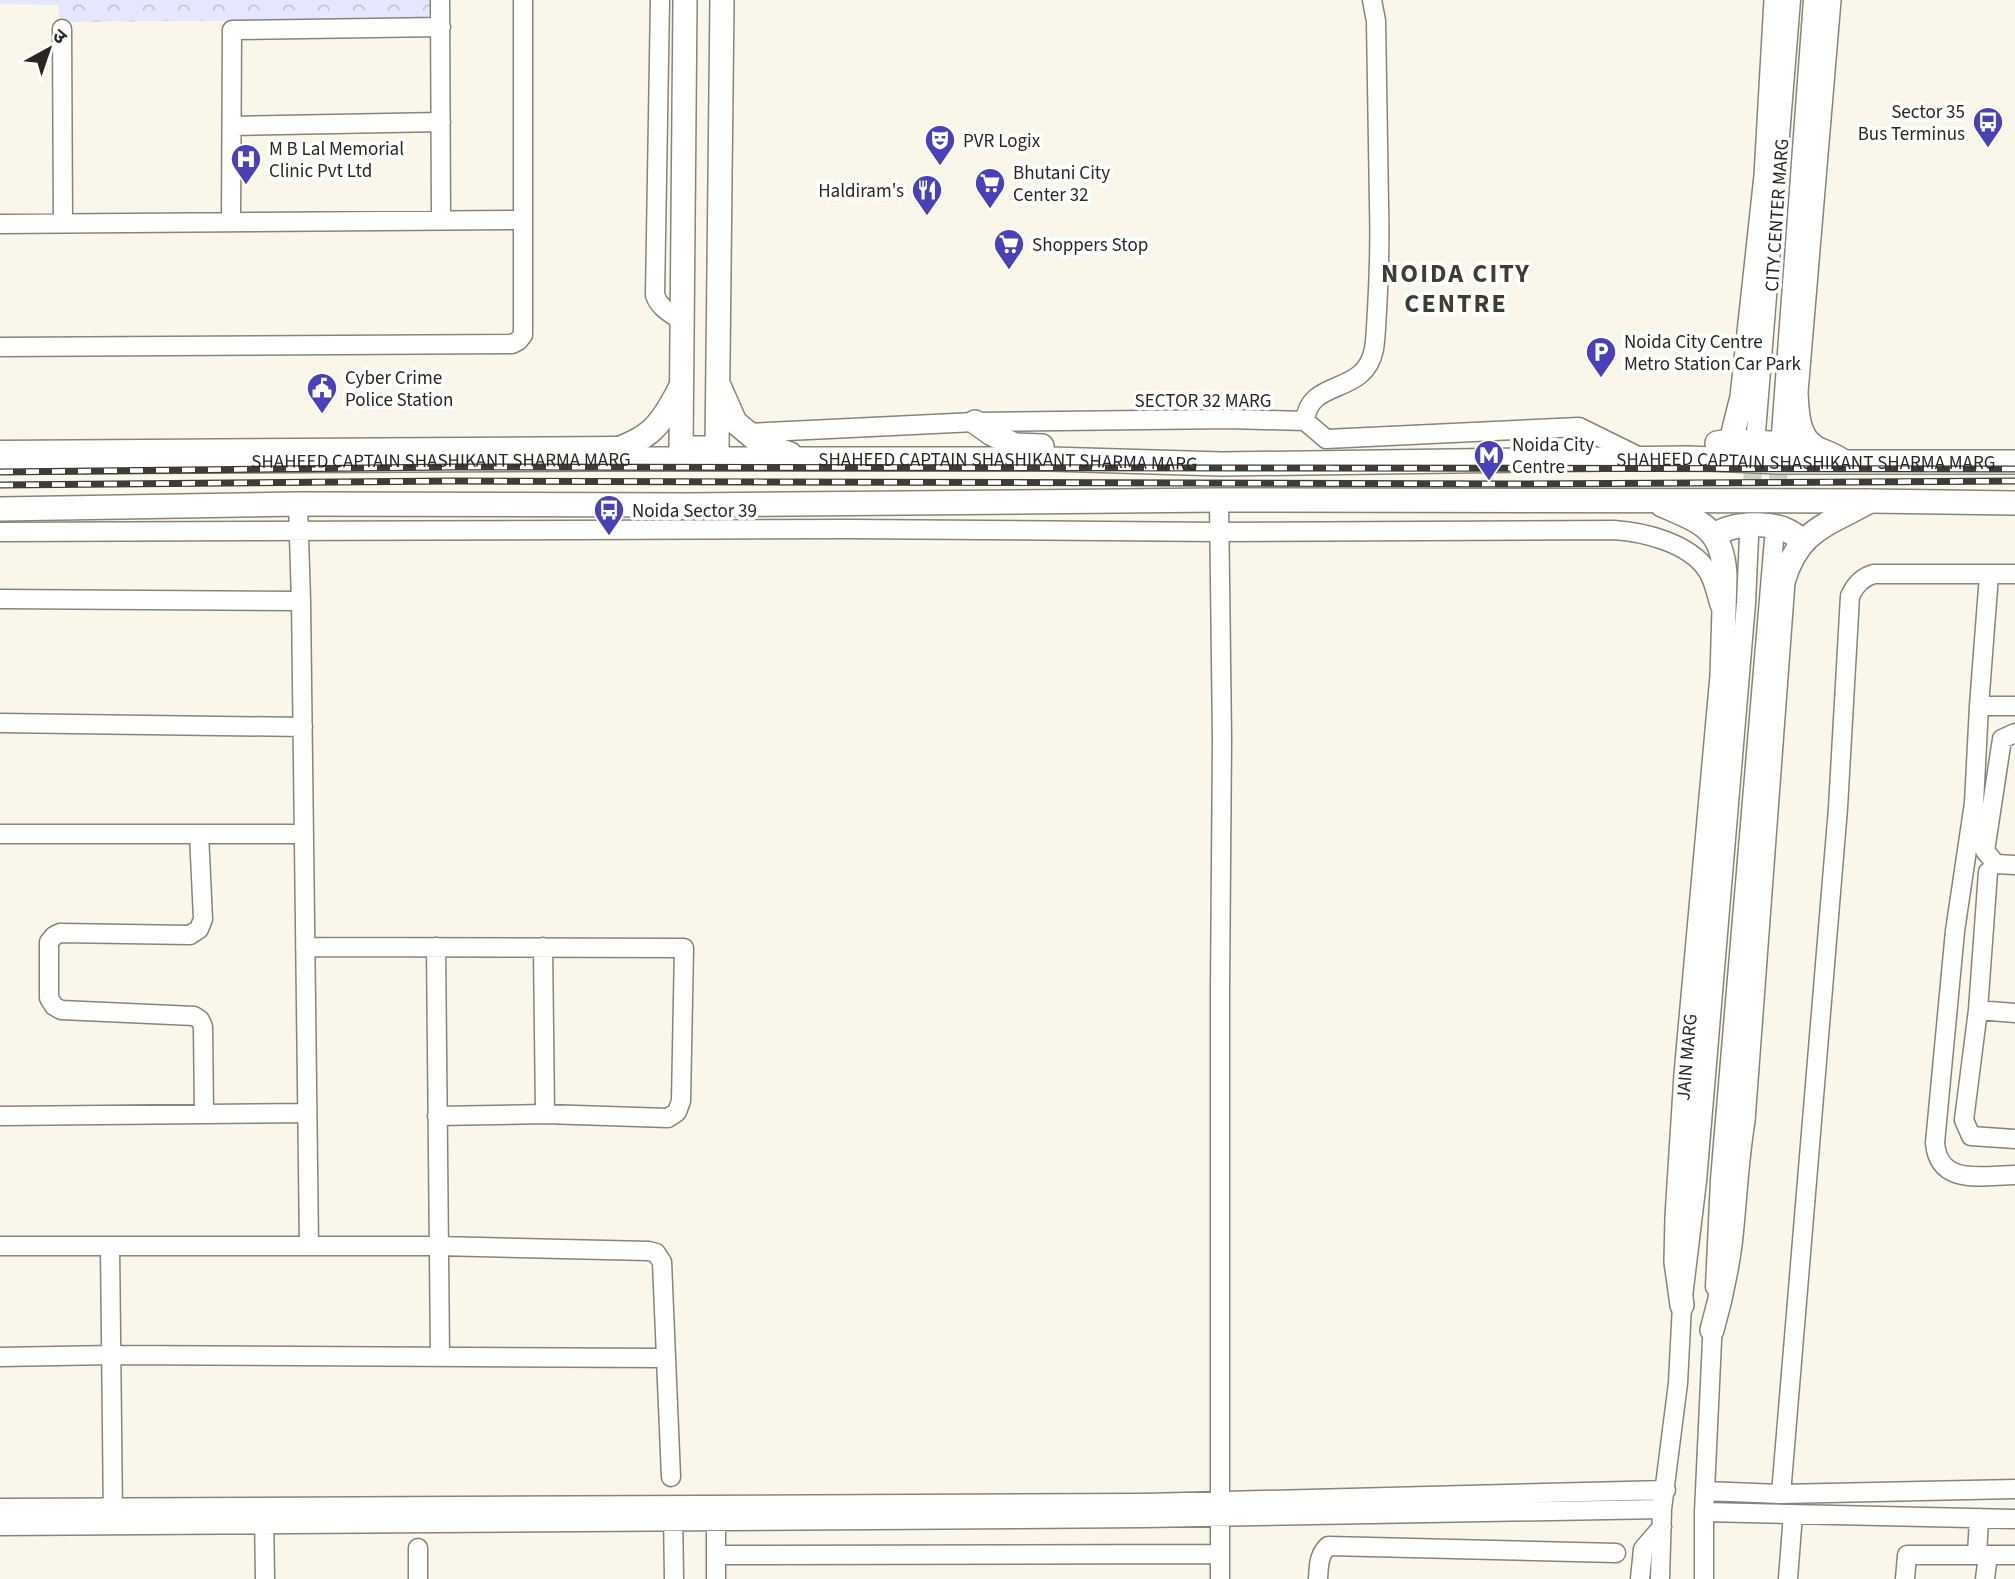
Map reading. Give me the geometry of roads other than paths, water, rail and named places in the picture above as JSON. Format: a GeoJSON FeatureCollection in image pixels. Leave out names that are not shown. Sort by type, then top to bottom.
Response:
{"type":"FeatureCollection","features":[{"type":"Feature","properties":{"kind":"main road"},"geometry":{"type":"LineString","coordinates":[[685,0],[681,448],[717,448],[722,0]]}},
{"type":"Feature","properties":{"kind":"main road"},"geometry":{"type":"LineString","coordinates":[[1731,441],[1742,397],[1766,176],[1776,0]]}},
{"type":"Feature","properties":{"kind":"main road"},"geometry":{"type":"LineString","coordinates":[[1812,445],[1803,433],[1798,419],[1796,392],[1829,0]]}},
{"type":"Feature","properties":{"kind":"main road"},"geometry":{"type":"LineString","coordinates":[[591,458],[629,445],[652,433],[668,412],[683,382]]}},
{"type":"Feature","properties":{"kind":"main road"},"geometry":{"type":"LineString","coordinates":[[717,382],[736,422],[760,443],[815,459]]}},
{"type":"Feature","properties":{"kind":"main road"},"geometry":{"type":"LineString","coordinates":[[975,422],[1015,445],[1100,449],[1119,453],[1133,460]]}},
{"type":"Feature","properties":{"kind":"main road"},"geometry":{"type":"LineString","coordinates":[[1688,458],[1705,447],[1731,441],[1812,445],[1844,462]]}},
{"type":"Feature","properties":{"kind":"main road","name":"SHAHEED CAPTAIN SHASHIKANT SHARMA MARG"},"geometry":{"type":"LineString","coordinates":[[0,462],[591,458],[1133,460],[1222,464],[1688,458],[1778,462],[2015,462]]}},
{"type":"Feature","properties":{"kind":"main road","name":"SHAHEED CAPTAIN SHASHIKANT SHARMA MARG"},"geometry":{"type":"LineString","coordinates":[[0,509],[298,504],[608,506],[1219,500],[2015,503]]}},
{"type":"Feature","properties":{"kind":"main road"},"geometry":{"type":"LineString","coordinates":[[1652,501],[1702,522],[1714,536],[1724,562],[1723,676],[1686,1074],[1677,1217],[1676,1262],[1682,1305]]}},
{"type":"Feature","properties":{"kind":"main road"},"geometry":{"type":"LineString","coordinates":[[1712,1330],[1724,1287],[1737,1153],[1743,1121],[1783,582],[1794,553],[1803,541],[1814,531],[1870,501]]}},
{"type":"Feature","properties":{"kind":"main road"},"geometry":{"type":"LineString","coordinates":[[1714,536],[1725,528],[1754,525],[1779,527],[1803,541]]}},
{"type":"Feature","properties":{"kind":"street"},"geometry":{"type":"LineString","coordinates":[[440,0],[441,220]]}},
{"type":"Feature","properties":{"kind":"street"},"geometry":{"type":"LineString","coordinates":[[0,347],[512,344],[518,341],[523,335],[523,0]]}},
{"type":"Feature","properties":{"kind":"street"},"geometry":{"type":"LineString","coordinates":[[660,0],[655,295],[662,307],[683,322]]}},
{"type":"Feature","properties":{"kind":"street"},"geometry":{"type":"LineString","coordinates":[[1372,0],[1376,21],[1380,257],[1374,349],[1368,367],[1358,378],[1313,399],[1306,412],[1305,421],[1326,439],[1579,427],[1645,459]]}},
{"type":"Feature","properties":{"kind":"street","name":"CITY CENTER MARG"},"geometry":{"type":"LineString","coordinates":[[1756,432],[1791,0]]}},
{"type":"Feature","properties":{"kind":"street","name":"CITY CENTER MARG"},"geometry":{"type":"LineString","coordinates":[[1781,434],[1813,0]]}},
{"type":"Feature","properties":{"kind":"street"},"geometry":{"type":"LineString","coordinates":[[231,222],[232,30],[440,27]]}},
{"type":"Feature","properties":{"kind":"street"},"geometry":{"type":"LineString","coordinates":[[62,29],[63,223]]}},
{"type":"Feature","properties":{"kind":"street"},"geometry":{"type":"LineString","coordinates":[[232,126],[441,122]]}},
{"type":"Feature","properties":{"kind":"street"},"geometry":{"type":"LineString","coordinates":[[0,224],[522,220]]}},
{"type":"Feature","properties":{"kind":"street","name":"SECTOR 32 MARG"},"geometry":{"type":"LineString","coordinates":[[748,433],[975,422],[1229,419],[1305,421]]}},
{"type":"Feature","properties":{"kind":"street"},"geometry":{"type":"LineString","coordinates":[[0,450],[629,445]]}},
{"type":"Feature","properties":{"kind":"street"},"geometry":{"type":"LineString","coordinates":[[1219,500],[1222,753],[1220,1579]]}},
{"type":"Feature","properties":{"kind":"street"},"geometry":{"type":"LineString","coordinates":[[298,504],[309,1245]]}},
{"type":"Feature","properties":{"kind":"street"},"geometry":{"type":"LineString","coordinates":[[0,532],[850,529],[1220,533],[1600,530],[1635,532],[1657,537],[1697,559],[1713,580],[1724,615]]}},
{"type":"Feature","properties":{"kind":"street","name":"JAIN MARG"},"geometry":{"type":"LineString","coordinates":[[1660,1579],[1662,1518],[1678,1383],[1682,1305],[1697,1181],[1746,603],[1748,537]]}},
{"type":"Feature","properties":{"kind":"street"},"geometry":{"type":"LineString","coordinates":[[1704,1579],[1704,1512],[1720,1180],[1774,540]]}},
{"type":"Feature","properties":{"kind":"street"},"geometry":{"type":"LineString","coordinates":[[1781,1494],[1838,808],[1850,596],[1866,576],[2015,574]]}},
{"type":"Feature","properties":{"kind":"street"},"geometry":{"type":"LineString","coordinates":[[1989,575],[1974,803],[1955,930],[1936,1153],[1945,1169],[1964,1176],[2015,1175]]}},
{"type":"Feature","properties":{"kind":"street"},"geometry":{"type":"LineString","coordinates":[[0,598],[301,601]]}},
{"type":"Feature","properties":{"kind":"street"},"geometry":{"type":"LineString","coordinates":[[1979,706],[2015,706]]}},
{"type":"Feature","properties":{"kind":"street"},"geometry":{"type":"LineString","coordinates":[[0,723],[303,727]]}},
{"type":"Feature","properties":{"kind":"street"},"geometry":{"type":"LineString","coordinates":[[2015,733],[2003,740],[1985,851],[1996,864],[2015,865]]}},
{"type":"Feature","properties":{"kind":"street"},"geometry":{"type":"LineString","coordinates":[[0,834],[304,834]]}},
{"type":"Feature","properties":{"kind":"street"},"geometry":{"type":"LineString","coordinates":[[199,834],[203,919],[199,929],[190,935],[60,933],[49,942],[49,998],[54,1006],[61,1010],[194,1016],[200,1020],[203,1027],[204,1114]]}},
{"type":"Feature","properties":{"kind":"street"},"geometry":{"type":"LineString","coordinates":[[1964,869],[2015,876]]}},
{"type":"Feature","properties":{"kind":"street"},"geometry":{"type":"LineString","coordinates":[[1988,872],[1978,1010],[1964,1120],[1971,1136],[2015,1139]]}},
{"type":"Feature","properties":{"kind":"street"},"geometry":{"type":"LineString","coordinates":[[305,947],[684,948],[681,1101],[677,1112],[668,1118],[545,1114],[438,1116]]}},
{"type":"Feature","properties":{"kind":"street"},"geometry":{"type":"LineString","coordinates":[[436,947],[440,1356]]}},
{"type":"Feature","properties":{"kind":"street"},"geometry":{"type":"LineString","coordinates":[[542,947],[545,1114]]}},
{"type":"Feature","properties":{"kind":"street"},"geometry":{"type":"LineString","coordinates":[[1978,1010],[2015,1013]]}},
{"type":"Feature","properties":{"kind":"street"},"geometry":{"type":"LineString","coordinates":[[0,1116],[307,1113]]}},
{"type":"Feature","properties":{"kind":"street"},"geometry":{"type":"LineString","coordinates":[[0,1246],[309,1245],[649,1251],[656,1254],[662,1262],[671,1477]]}},
{"type":"Feature","properties":{"kind":"street"},"geometry":{"type":"LineString","coordinates":[[110,1246],[113,1517]]}},
{"type":"Feature","properties":{"kind":"street"},"geometry":{"type":"LineString","coordinates":[[0,1357],[112,1355],[665,1358]]}},
{"type":"Feature","properties":{"kind":"street"},"geometry":{"type":"LineString","coordinates":[[1706,1491],[1781,1494],[2015,1489]]}},
{"type":"Feature","properties":{"kind":"street"},"geometry":{"type":"LineString","coordinates":[[1220,1509],[1666,1490]]}},
{"type":"Feature","properties":{"kind":"street"},"geometry":{"type":"LineString","coordinates":[[0,1508],[113,1517]]}},
{"type":"Feature","properties":{"kind":"street"},"geometry":{"type":"LineString","coordinates":[[0,1526],[113,1517],[1220,1509],[1662,1518]]}},
{"type":"Feature","properties":{"kind":"street"},"geometry":{"type":"LineString","coordinates":[[1704,1512],[2015,1519]]}},
{"type":"Feature","properties":{"kind":"street"},"geometry":{"type":"LineString","coordinates":[[673,1513],[674,1579]]}},
{"type":"Feature","properties":{"kind":"street"},"geometry":{"type":"LineString","coordinates":[[716,1513],[716,1579]]}},
{"type":"Feature","properties":{"kind":"street"},"geometry":{"type":"LineString","coordinates":[[1788,1579],[1793,1514]]}},
{"type":"Feature","properties":{"kind":"street"},"geometry":{"type":"LineString","coordinates":[[264,1515],[265,1579]]}},
{"type":"Feature","properties":{"kind":"street"},"geometry":{"type":"LineString","coordinates":[[1640,1579],[1643,1549],[1662,1518]]}},
{"type":"Feature","properties":{"kind":"street"},"geometry":{"type":"LineString","coordinates":[[1979,1518],[1985,1579]]}},
{"type":"Feature","properties":{"kind":"street"},"geometry":{"type":"LineString","coordinates":[[1318,1579],[1321,1552],[1328,1546],[1616,1553]]}},
{"type":"Feature","properties":{"kind":"street"},"geometry":{"type":"LineString","coordinates":[[418,1548],[418,1579]]}},
{"type":"Feature","properties":{"kind":"street"},"geometry":{"type":"LineString","coordinates":[[716,1555],[1220,1554]]}},
{"type":"Feature","properties":{"kind":"street"},"geometry":{"type":"LineString","coordinates":[[1905,1579],[1908,1555],[2015,1555]]}},
{"type":"Feature","properties":{"kind":"tunnel"},"geometry":{"type":"LineString","coordinates":[[1749,537],[1754,450]]}},
{"type":"Feature","properties":{"kind":"tunnel"},"geometry":{"type":"LineString","coordinates":[[1774,539],[1780,451]]}},
{"type":"Feature","properties":{"kind":"railway"},"geometry":{"type":"LineString","coordinates":[[0,472],[454,467],[2015,469]]}},
{"type":"Feature","properties":{"kind":"railway"},"geometry":{"type":"LineString","coordinates":[[0,485],[451,481],[1510,484],[2015,481]]}},
{"type":"Feature","properties":{"kind":"place","name":"Sector 35 Bus Terminus"},"geometry":{"type":"Point","coordinates":[1988,149]}},
{"type":"Feature","properties":{"kind":"place","name":"PVR Logix"},"geometry":{"type":"Point","coordinates":[940,167]}},
{"type":"Feature","properties":{"kind":"place","name":"M B Lal Memorial Clinic Pvt Ltd"},"geometry":{"type":"Point","coordinates":[246,186]}},
{"type":"Feature","properties":{"kind":"place","name":"Bhutani City Center 32"},"geometry":{"type":"Point","coordinates":[990,210]}},
{"type":"Feature","properties":{"kind":"place","name":"Haldiram's"},"geometry":{"type":"Point","coordinates":[927,217]}},
{"type":"Feature","properties":{"kind":"place","name":"Shoppers Stop"},"geometry":{"type":"Point","coordinates":[1009,271]}},
{"type":"Feature","properties":{"kind":"place","name":"Noida City Centre Metro Station Car Park"},"geometry":{"type":"Point","coordinates":[1601,379]}},
{"type":"Feature","properties":{"kind":"place","name":"Cyber Crime Police Station"},"geometry":{"type":"Point","coordinates":[322,415]}},
{"type":"Feature","properties":{"kind":"place","name":"Noida City Centre"},"geometry":{"type":"Point","coordinates":[1489,482]}},
{"type":"Feature","properties":{"kind":"place","name":"Noida Sector 39"},"geometry":{"type":"Point","coordinates":[609,537]}},
{"type":"Feature","properties":{"kind":"district","name":"NOIDA CITY CENTRE"},"geometry":{"type":"Point","coordinates":[1456,288]}}]}
